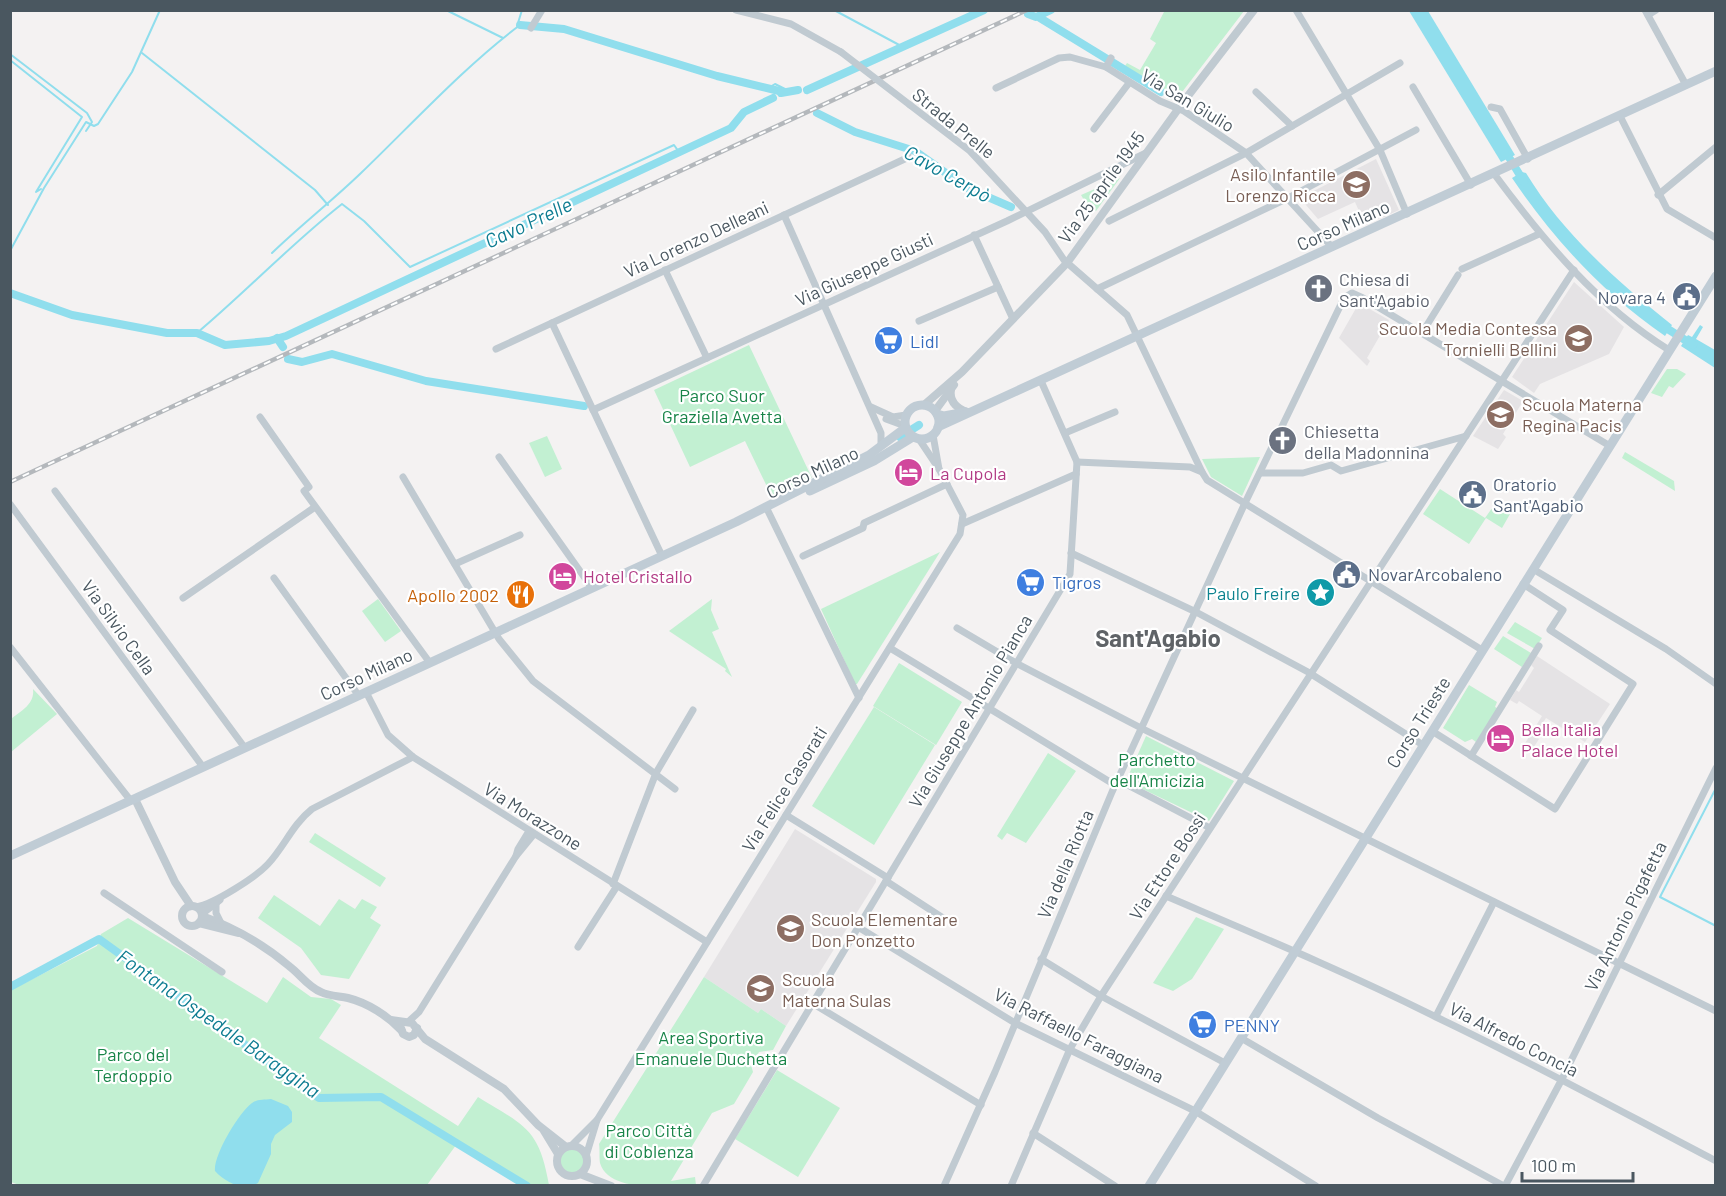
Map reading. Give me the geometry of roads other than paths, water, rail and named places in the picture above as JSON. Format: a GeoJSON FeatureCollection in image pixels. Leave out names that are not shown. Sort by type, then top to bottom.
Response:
{"type":"FeatureCollection","features":[{"type":"Feature","properties":{"kind":"main road","name":"Corso Milano"},"geometry":{"type":"LineString","coordinates":[[936,431],[1332,247],[1495,175],[1716,71]]}},
{"type":"Feature","properties":{"kind":"main road","name":"Corso Trieste"},"geometry":{"type":"LineString","coordinates":[[1149,1185],[1716,276]]}},
{"type":"Feature","properties":{"kind":"main road"},"geometry":{"type":"LineString","coordinates":[[924,405],[936,413],[936,431],[916,438],[896,441],[905,427],[906,415],[913,408],[924,405]]}},
{"type":"Feature","properties":{"kind":"main road","name":"Corso Milano"},"geometry":{"type":"LineString","coordinates":[[936,413],[944,416],[983,408]]}},
{"type":"Feature","properties":{"kind":"main road"},"geometry":{"type":"LineString","coordinates":[[905,427],[916,438]]}},
{"type":"Feature","properties":{"kind":"main road","name":"Corso Milano"},"geometry":{"type":"LineString","coordinates":[[10,856],[736,522],[869,455],[881,446],[896,441]]}},
{"type":"Feature","properties":{"kind":"main road","name":"Corso Milano"},"geometry":{"type":"LineString","coordinates":[[736,522],[768,511],[874,461],[896,441]]}},
{"type":"Feature","properties":{"kind":"main road"},"geometry":{"type":"LineString","coordinates":[[768,511],[773,505],[868,459],[869,455]]}},
{"type":"Feature","properties":{"kind":"street"},"geometry":{"type":"LineString","coordinates":[[532,26],[542,10]]}},
{"type":"Feature","properties":{"kind":"street","name":"Strada Prelle"},"geometry":{"type":"LineString","coordinates":[[736,10],[791,24],[841,52],[970,151],[1045,232],[1067,263],[1127,315],[1202,472]]}},
{"type":"Feature","properties":{"kind":"street","name":"Via 25 aprile 1945"},"geometry":{"type":"LineString","coordinates":[[938,399],[1067,263],[1181,105],[1254,10]]}},
{"type":"Feature","properties":{"kind":"street"},"geometry":{"type":"LineString","coordinates":[[1296,10],[1380,150],[1407,214]]}},
{"type":"Feature","properties":{"kind":"street"},"geometry":{"type":"LineString","coordinates":[[1656,10],[1647,13],[1686,85]]}},
{"type":"Feature","properties":{"kind":"street","name":"Via San Giulio"},"geometry":{"type":"LineString","coordinates":[[996,88],[1059,58],[1108,63],[1129,83],[1170,107],[1181,105],[1246,153],[1332,247]]}},
{"type":"Feature","properties":{"kind":"street"},"geometry":{"type":"LineString","coordinates":[[1109,222],[1246,153],[1400,63]]}},
{"type":"Feature","properties":{"kind":"street"},"geometry":{"type":"LineString","coordinates":[[1094,129],[1129,83]]}},
{"type":"Feature","properties":{"kind":"street"},"geometry":{"type":"LineString","coordinates":[[1413,87],[1471,185]]}},
{"type":"Feature","properties":{"kind":"street"},"geometry":{"type":"LineString","coordinates":[[1256,92],[1292,126]]}},
{"type":"Feature","properties":{"kind":"street"},"geometry":{"type":"LineString","coordinates":[[1491,107],[1500,109],[1526,160]]}},
{"type":"Feature","properties":{"kind":"street"},"geometry":{"type":"LineString","coordinates":[[1620,116],[1658,195],[1672,214],[1716,238]]}},
{"type":"Feature","properties":{"kind":"street"},"geometry":{"type":"LineString","coordinates":[[1097,289],[1288,198],[1416,130]]}},
{"type":"Feature","properties":{"kind":"street"},"geometry":{"type":"LineString","coordinates":[[1658,195],[1716,147]]}},
{"type":"Feature","properties":{"kind":"street","name":"Via Giuseppe Giusti"},"geometry":{"type":"LineString","coordinates":[[593,410],[975,236],[1023,210],[1146,153]]}},
{"type":"Feature","properties":{"kind":"street","name":"Via Lorenzo Delleani"},"geometry":{"type":"LineString","coordinates":[[496,349],[909,157]]}},
{"type":"Feature","properties":{"kind":"street"},"geometry":{"type":"LineString","coordinates":[[1495,175],[1539,234],[1574,270],[1614,309],[1669,350]]}},
{"type":"Feature","properties":{"kind":"street"},"geometry":{"type":"LineString","coordinates":[[784,215],[881,433],[881,446]]}},
{"type":"Feature","properties":{"kind":"street"},"geometry":{"type":"LineString","coordinates":[[1539,234],[1460,272],[1422,333],[1610,446]]}},
{"type":"Feature","properties":{"kind":"street"},"geometry":{"type":"LineString","coordinates":[[975,236],[1013,319]]}},
{"type":"Feature","properties":{"kind":"street"},"geometry":{"type":"LineString","coordinates":[[665,270],[707,358]]}},
{"type":"Feature","properties":{"kind":"street","name":"Via Ettore Bossi"},"geometry":{"type":"LineString","coordinates":[[1011,1185],[1070,1049],[1101,996],[1574,270]]}},
{"type":"Feature","properties":{"kind":"street"},"geometry":{"type":"LineString","coordinates":[[919,321],[998,286]]}},
{"type":"Feature","properties":{"kind":"street","name":"Via della Riotta"},"geometry":{"type":"LineString","coordinates":[[944,1185],[981,1105],[1116,783],[1143,729],[1245,503],[1344,298],[1352,293],[1422,333]]}},
{"type":"Feature","properties":{"kind":"street"},"geometry":{"type":"LineString","coordinates":[[552,323],[662,556]]}},
{"type":"Feature","properties":{"kind":"street","name":"Via 25 aprile 1945"},"geometry":{"type":"LineString","coordinates":[[938,399],[951,388],[962,372]]}},
{"type":"Feature","properties":{"kind":"street"},"geometry":{"type":"LineString","coordinates":[[1041,381],[1077,461],[1190,467],[1202,472],[1207,480],[1482,650]]}},
{"type":"Feature","properties":{"kind":"street"},"geometry":{"type":"LineString","coordinates":[[951,388],[950,397],[954,404],[967,412]]}},
{"type":"Feature","properties":{"kind":"street"},"geometry":{"type":"LineString","coordinates":[[924,405],[938,399]]}},
{"type":"Feature","properties":{"kind":"street"},"geometry":{"type":"LineString","coordinates":[[936,413],[938,399]]}},
{"type":"Feature","properties":{"kind":"street"},"geometry":{"type":"LineString","coordinates":[[870,408],[905,427]]}},
{"type":"Feature","properties":{"kind":"street"},"geometry":{"type":"LineString","coordinates":[[1065,433],[1115,412]]}},
{"type":"Feature","properties":{"kind":"street"},"geometry":{"type":"LineString","coordinates":[[893,419],[906,415]]}},
{"type":"Feature","properties":{"kind":"street"},"geometry":{"type":"LineString","coordinates":[[260,417],[309,487],[303,491],[430,663]]}},
{"type":"Feature","properties":{"kind":"street"},"geometry":{"type":"LineString","coordinates":[[936,431],[939,468]]}},
{"type":"Feature","properties":{"kind":"street"},"geometry":{"type":"LineString","coordinates":[[1260,473],[1303,473],[1331,465],[1341,471],[1466,436]]}},
{"type":"Feature","properties":{"kind":"street"},"geometry":{"type":"LineString","coordinates":[[916,438],[939,468],[963,515],[962,524]]}},
{"type":"Feature","properties":{"kind":"street"},"geometry":{"type":"LineString","coordinates":[[499,458],[592,588]]}},
{"type":"Feature","properties":{"kind":"street","name":"Via Giuseppe Antonio Pianca"},"geometry":{"type":"LineString","coordinates":[[703,1185],[1070,574],[1077,461]]}},
{"type":"Feature","properties":{"kind":"street"},"geometry":{"type":"LineString","coordinates":[[962,524],[1076,474]]}},
{"type":"Feature","properties":{"kind":"street"},"geometry":{"type":"LineString","coordinates":[[403,477],[496,633],[533,681],[675,789]]}},
{"type":"Feature","properties":{"kind":"street"},"geometry":{"type":"LineString","coordinates":[[803,556],[863,528],[864,522],[947,484]]}},
{"type":"Feature","properties":{"kind":"street"},"geometry":{"type":"LineString","coordinates":[[55,491],[245,748]]}},
{"type":"Feature","properties":{"kind":"street","name":"Via Silvio Cella"},"geometry":{"type":"LineString","coordinates":[[10,504],[203,767]]}},
{"type":"Feature","properties":{"kind":"street"},"geometry":{"type":"LineString","coordinates":[[183,598],[315,507]]}},
{"type":"Feature","properties":{"kind":"street"},"geometry":{"type":"LineString","coordinates":[[768,511],[859,698]]}},
{"type":"Feature","properties":{"kind":"street","name":"Via Felice Casorati"},"geometry":{"type":"LineString","coordinates":[[597,1120],[950,551],[960,534],[962,524]]}},
{"type":"Feature","properties":{"kind":"street"},"geometry":{"type":"LineString","coordinates":[[455,564],[520,535]]}},
{"type":"Feature","properties":{"kind":"street"},"geometry":{"type":"LineString","coordinates":[[1071,553],[1196,612],[1312,675],[1424,745]]}},
{"type":"Feature","properties":{"kind":"street"},"geometry":{"type":"LineString","coordinates":[[1533,569],[1666,649],[1716,684]]}},
{"type":"Feature","properties":{"kind":"street","name":"Via Morazzone"},"geometry":{"type":"LineString","coordinates":[[274,578],[362,694],[388,735],[412,758],[707,942]]}},
{"type":"Feature","properties":{"kind":"street"},"geometry":{"type":"LineString","coordinates":[[1432,731],[1555,809],[1624,699],[1633,684],[1550,630],[1563,610],[1523,584]]}},
{"type":"Feature","properties":{"kind":"street"},"geometry":{"type":"LineString","coordinates":[[957,628],[1016,663],[1143,729],[1716,1011]]}},
{"type":"Feature","properties":{"kind":"street"},"geometry":{"type":"LineString","coordinates":[[1471,756],[1539,646]]}},
{"type":"Feature","properties":{"kind":"street"},"geometry":{"type":"LineString","coordinates":[[10,647],[133,800],[175,882],[196,913],[242,934]]}},
{"type":"Feature","properties":{"kind":"street"},"geometry":{"type":"LineString","coordinates":[[890,648],[1116,783],[1210,828]]}},
{"type":"Feature","properties":{"kind":"street"},"geometry":{"type":"LineString","coordinates":[[579,947],[615,885],[656,773],[693,710]]}},
{"type":"Feature","properties":{"kind":"street"},"geometry":{"type":"LineString","coordinates":[[196,913],[268,865],[300,820],[312,809],[412,758]]}},
{"type":"Feature","properties":{"kind":"street","name":"Via Antonio Pigafetta"},"geometry":{"type":"LineString","coordinates":[[1504,1185],[1562,1079],[1716,768]]}},
{"type":"Feature","properties":{"kind":"street"},"geometry":{"type":"LineString","coordinates":[[786,814],[944,918]]}},
{"type":"Feature","properties":{"kind":"street"},"geometry":{"type":"LineString","coordinates":[[410,1028],[531,832]]}},
{"type":"Feature","properties":{"kind":"street"},"geometry":{"type":"LineString","coordinates":[[104,893],[222,972]]}},
{"type":"Feature","properties":{"kind":"street"},"geometry":{"type":"LineString","coordinates":[[196,913],[216,903],[225,894]]}},
{"type":"Feature","properties":{"kind":"street","name":"Via Alfredo Concia"},"geometry":{"type":"LineString","coordinates":[[1166,896],[1295,951],[1436,1016],[1562,1079],[1716,1161]]}},
{"type":"Feature","properties":{"kind":"street"},"geometry":{"type":"LineString","coordinates":[[1436,1016],[1494,902]]}},
{"type":"Feature","properties":{"kind":"street"},"geometry":{"type":"LineString","coordinates":[[216,903],[216,914],[221,923]]}},
{"type":"Feature","properties":{"kind":"street"},"geometry":{"type":"LineString","coordinates":[[196,913],[242,934],[290,966],[322,993],[351,999],[410,1028],[504,1089],[543,1130],[558,1154],[557,1163],[562,1172],[571,1176],[580,1174],[608,1183]]}},
{"type":"Feature","properties":{"kind":"street","name":"Via Raffaello Faraggiana"},"geometry":{"type":"LineString","coordinates":[[858,927],[1015,1023],[1195,1111],[1316,1185]]}},
{"type":"Feature","properties":{"kind":"street"},"geometry":{"type":"LineString","coordinates":[[1041,959],[1101,996],[1225,1063]]}},
{"type":"Feature","properties":{"kind":"street"},"geometry":{"type":"LineString","coordinates":[[812,1003],[981,1105]]}},
{"type":"Feature","properties":{"kind":"street"},"geometry":{"type":"LineString","coordinates":[[1241,1038],[1378,1118],[1504,1185]]}},
{"type":"Feature","properties":{"kind":"street"},"geometry":{"type":"LineString","coordinates":[[558,1154],[597,1120]]}},
{"type":"Feature","properties":{"kind":"street"},"geometry":{"type":"LineString","coordinates":[[580,1174],[587,1158],[597,1120]]}},
{"type":"Feature","properties":{"kind":"street"},"geometry":{"type":"LineString","coordinates":[[543,1130],[568,1146],[580,1148],[608,1183]]}},
{"type":"Feature","properties":{"kind":"street"},"geometry":{"type":"LineString","coordinates":[[1033,1133],[1115,1185]]}},
{"type":"Feature","properties":{"kind":"water"},"geometry":{"type":"Polygon","coordinates":[[[1409,11],[1428,11],[1515,155],[1501,162],[1409,11]]]}},
{"type":"Feature","properties":{"kind":"water"},"geometry":{"type":"Polygon","coordinates":[[[1522,172],[1526,173],[1557,216],[1592,255],[1672,325],[1665,336],[1621,302],[1563,244],[1512,178],[1522,172]]]}},
{"type":"Feature","properties":{"kind":"water"},"geometry":{"type":"Polygon","coordinates":[[[1700,325],[1703,327],[1696,339],[1715,350],[1715,368],[1681,346],[1688,335],[1692,337],[1700,325]]]}},
{"type":"Feature","properties":{"kind":"water"},"geometry":{"type":"Polygon","coordinates":[[[271,1099],[288,1106],[292,1112],[292,1122],[275,1135],[271,1144],[271,1154],[258,1183],[241,1186],[229,1182],[215,1171],[215,1164],[222,1145],[234,1125],[252,1103],[271,1099]]]}},
{"type":"Feature","properties":{"kind":"waterway","name":"Cavo Cerpò"},"geometry":{"type":"LineString","coordinates":[[10,251],[44,188],[86,122],[94,126],[98,124],[132,72],[160,10]]}},
{"type":"Feature","properties":{"kind":"waterway"},"geometry":{"type":"LineString","coordinates":[[446,10],[503,38]]}},
{"type":"Feature","properties":{"kind":"waterway"},"geometry":{"type":"LineString","coordinates":[[272,253],[350,183],[459,77],[520,25],[518,23],[522,10]]}},
{"type":"Feature","properties":{"kind":"waterway"},"geometry":{"type":"LineString","coordinates":[[834,10],[903,47]]}},
{"type":"Feature","properties":{"kind":"waterway","name":"Cavo Prelle"},"geometry":{"type":"LineString","coordinates":[[807,90],[984,10]]}},
{"type":"Feature","properties":{"kind":"waterway","name":"Cavo Prelle"},"geometry":{"type":"LineString","coordinates":[[1028,14],[1036,17],[1051,10]]}},
{"type":"Feature","properties":{"kind":"waterway"},"geometry":{"type":"LineString","coordinates":[[1040,18],[1161,92]]}},
{"type":"Feature","properties":{"kind":"waterway"},"geometry":{"type":"LineString","coordinates":[[520,25],[564,29],[717,76],[779,91]]}},
{"type":"Feature","properties":{"kind":"waterway"},"geometry":{"type":"LineString","coordinates":[[142,53],[315,190],[328,205]]}},
{"type":"Feature","properties":{"kind":"waterway"},"geometry":{"type":"LineString","coordinates":[[10,54],[87,113],[92,122],[86,131]]}},
{"type":"Feature","properties":{"kind":"waterway"},"geometry":{"type":"LineString","coordinates":[[10,60],[82,117],[36,192],[41,189]]}},
{"type":"Feature","properties":{"kind":"waterway"},"geometry":{"type":"LineString","coordinates":[[770,87],[775,84],[787,90]]}},
{"type":"Feature","properties":{"kind":"waterway","name":"Cavo Prelle"},"geometry":{"type":"LineString","coordinates":[[781,93],[798,90]]}},
{"type":"Feature","properties":{"kind":"waterway","name":"Cavo Prelle"},"geometry":{"type":"LineString","coordinates":[[10,293],[72,315],[167,333],[197,333],[225,345],[269,341],[286,336],[731,128],[744,112],[773,98]]}},
{"type":"Feature","properties":{"kind":"waterway","name":"Cavo Cerpò"},"geometry":{"type":"LineString","coordinates":[[817,113],[855,132],[915,151],[967,188],[1011,207]]}},
{"type":"Feature","properties":{"kind":"waterway"},"geometry":{"type":"LineString","coordinates":[[197,333],[342,204],[364,221],[410,267],[674,145],[679,152]]}},
{"type":"Feature","properties":{"kind":"waterway"},"geometry":{"type":"LineString","coordinates":[[1510,159],[1524,182]]}},
{"type":"Feature","properties":{"kind":"waterway"},"geometry":{"type":"LineString","coordinates":[[1663,326],[1693,345]]}},
{"type":"Feature","properties":{"kind":"waterway"},"geometry":{"type":"LineString","coordinates":[[277,338],[283,347]]}},
{"type":"Feature","properties":{"kind":"waterway"},"geometry":{"type":"LineString","coordinates":[[288,359],[302,362],[332,354],[426,381],[584,406]]}},
{"type":"Feature","properties":{"kind":"waterway"},"geometry":{"type":"LineString","coordinates":[[900,437],[919,425]]}},
{"type":"Feature","properties":{"kind":"waterway"},"geometry":{"type":"LineString","coordinates":[[1716,788],[1660,897],[1716,926]]}},
{"type":"Feature","properties":{"kind":"waterway","name":"Fontana Ospedale Baraggina"},"geometry":{"type":"LineString","coordinates":[[10,987],[99,939],[319,1098],[381,1097],[527,1186]]}},
{"type":"Feature","properties":{"kind":"railway"},"geometry":{"type":"LineString","coordinates":[[10,482],[1027,10]]}},
{"type":"Feature","properties":{"kind":"place","name":"Asilo Infantile Lorenzo Ricca"},"geometry":{"type":"Point","coordinates":[1357,184]}},
{"type":"Feature","properties":{"kind":"place","name":"Chiesa di Sant'Agabio"},"geometry":{"type":"Point","coordinates":[1318,289]}},
{"type":"Feature","properties":{"kind":"place","name":"Novara 4"},"geometry":{"type":"Point","coordinates":[1687,297]}},
{"type":"Feature","properties":{"kind":"place","name":"Scuola Media Contessa Tornielli Bellini"},"geometry":{"type":"Point","coordinates":[1578,338]}},
{"type":"Feature","properties":{"kind":"place","name":"Lidl"},"geometry":{"type":"Point","coordinates":[889,341]}},
{"type":"Feature","properties":{"kind":"place","name":"Scuola Materna Regina Pacis"},"geometry":{"type":"Point","coordinates":[1501,414]}},
{"type":"Feature","properties":{"kind":"place","name":"Chiesetta della Madonnina"},"geometry":{"type":"Point","coordinates":[1283,441]}},
{"type":"Feature","properties":{"kind":"place","name":"La Cupola"},"geometry":{"type":"Point","coordinates":[909,473]}},
{"type":"Feature","properties":{"kind":"place","name":"Oratorio Sant'Agabio"},"geometry":{"type":"Point","coordinates":[1472,494]}},
{"type":"Feature","properties":{"kind":"place","name":"NovarArcobaleno"},"geometry":{"type":"Point","coordinates":[1347,574]}},
{"type":"Feature","properties":{"kind":"place","name":"Hotel Cristallo"},"geometry":{"type":"Point","coordinates":[562,576]}},
{"type":"Feature","properties":{"kind":"place","name":"Tigros"},"geometry":{"type":"Point","coordinates":[1031,582]}},
{"type":"Feature","properties":{"kind":"place","name":"Paulo Freire"},"geometry":{"type":"Point","coordinates":[1321,593]}},
{"type":"Feature","properties":{"kind":"place","name":"Apollo 2002"},"geometry":{"type":"Point","coordinates":[520,595]}},
{"type":"Feature","properties":{"kind":"place","name":"Bella Italia Palace Hotel"},"geometry":{"type":"Point","coordinates":[1500,739]}},
{"type":"Feature","properties":{"kind":"place","name":"Scuola Elementare Don Ponzetto"},"geometry":{"type":"Point","coordinates":[790,929]}},
{"type":"Feature","properties":{"kind":"place","name":"Scuola Materna Sulas"},"geometry":{"type":"Point","coordinates":[761,989]}},
{"type":"Feature","properties":{"kind":"place","name":"PENNY"},"geometry":{"type":"Point","coordinates":[1203,1025]}},
{"type":"Feature","properties":{"kind":"district","name":"Sant'Agabio"},"geometry":{"type":"Point","coordinates":[1158,637]}},
{"type":"Feature","properties":{"kind":"park label","name":"Parco Suor Graziella Avetta"},"geometry":{"type":"Point","coordinates":[722,405]}},
{"type":"Feature","properties":{"kind":"park label","name":"Parchetto dell'Amicizia"},"geometry":{"type":"Point","coordinates":[1157,769]}},
{"type":"Feature","properties":{"kind":"park label","name":"Area Sportiva Emanuele Duchetta"},"geometry":{"type":"Point","coordinates":[711,1047]}},
{"type":"Feature","properties":{"kind":"park label","name":"Parco del Terdoppio"},"geometry":{"type":"Point","coordinates":[133,1064]}},
{"type":"Feature","properties":{"kind":"park label","name":"Parco Città di Coblenza"},"geometry":{"type":"Point","coordinates":[649,1140]}}]}
